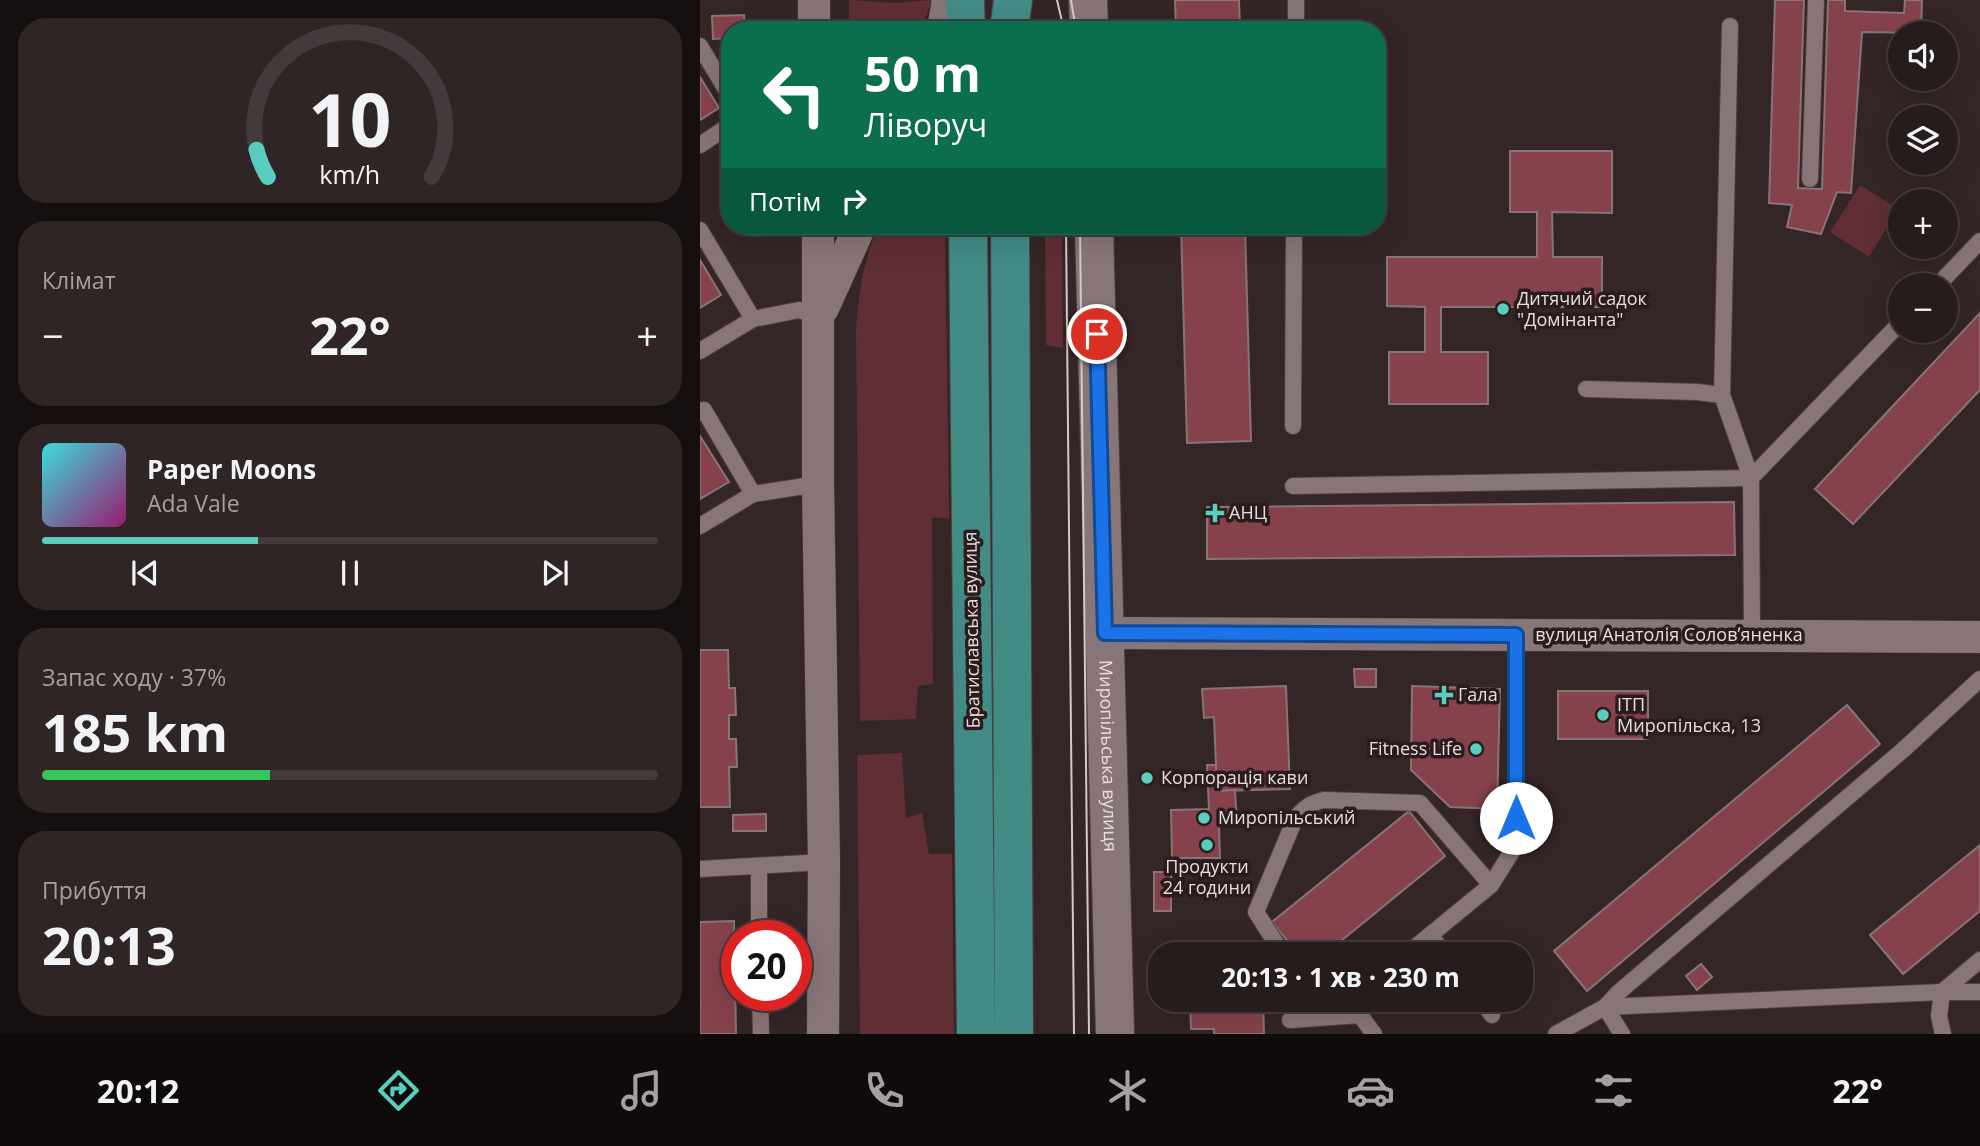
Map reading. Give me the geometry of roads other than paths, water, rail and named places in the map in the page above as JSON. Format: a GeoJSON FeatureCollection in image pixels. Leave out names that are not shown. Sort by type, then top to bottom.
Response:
{"type":"FeatureCollection","features":[{"type":"Feature","properties":{"kind":"main road"},"geometry":{"type":"LineString","coordinates":[[965,0],[965,21]]}},
{"type":"Feature","properties":{"kind":"main road"},"geometry":{"type":"LineString","coordinates":[[1010,21],[1013,0]]}},
{"type":"Feature","properties":{"kind":"main road","name":"Братиславська вулиця"},"geometry":{"type":"LineString","coordinates":[[968,235],[976,1034]]}},
{"type":"Feature","properties":{"kind":"main road"},"geometry":{"type":"LineString","coordinates":[[1010,235],[1014,1034]]}},
{"type":"Feature","properties":{"kind":"street"},"geometry":{"type":"LineString","coordinates":[[814,0],[814,21]]}},
{"type":"Feature","properties":{"kind":"street"},"geometry":{"type":"LineString","coordinates":[[944,21],[948,0]]}},
{"type":"Feature","properties":{"kind":"street"},"geometry":{"type":"LineString","coordinates":[[1088,0],[1089,21]]}},
{"type":"Feature","properties":{"kind":"street"},"geometry":{"type":"LineString","coordinates":[[818,235],[823,1034]]}},
{"type":"Feature","properties":{"kind":"street"},"geometry":{"type":"LineString","coordinates":[[820,316],[856,235]]}},
{"type":"Feature","properties":{"kind":"street","name":"Миропільська вулиця"},"geometry":{"type":"LineString","coordinates":[[1094,235],[1115,1034]]}},
{"type":"Feature","properties":{"kind":"street","name":"вулиця Анатолія Соловʼяненка"},"geometry":{"type":"LineString","coordinates":[[1105,633],[1980,637]]}},
{"type":"Feature","properties":{"kind":"lane"},"geometry":{"type":"LineString","coordinates":[[1296,0],[1296,21]]}},
{"type":"Feature","properties":{"kind":"lane"},"geometry":{"type":"LineString","coordinates":[[1810,179],[1816,0]]}},
{"type":"Feature","properties":{"kind":"lane"},"geometry":{"type":"LineString","coordinates":[[1730,26],[1722,395],[1751,478],[1752,635]]}},
{"type":"Feature","properties":{"kind":"lane"},"geometry":{"type":"LineString","coordinates":[[700,46],[721,81]]}},
{"type":"Feature","properties":{"kind":"lane"},"geometry":{"type":"LineString","coordinates":[[700,145],[721,131]]}},
{"type":"Feature","properties":{"kind":"lane"},"geometry":{"type":"LineString","coordinates":[[700,230],[753,319]]}},
{"type":"Feature","properties":{"kind":"lane"},"geometry":{"type":"LineString","coordinates":[[1293,426],[1294,235]]}},
{"type":"Feature","properties":{"kind":"lane"},"geometry":{"type":"LineString","coordinates":[[1950,273],[1980,242]]}},
{"type":"Feature","properties":{"kind":"lane"},"geometry":{"type":"LineString","coordinates":[[700,351],[753,319],[799,310],[820,316]]}},
{"type":"Feature","properties":{"kind":"lane"},"geometry":{"type":"LineString","coordinates":[[1293,486],[1751,478],[1888,335]]}},
{"type":"Feature","properties":{"kind":"lane"},"geometry":{"type":"LineString","coordinates":[[1586,389],[1722,395]]}},
{"type":"Feature","properties":{"kind":"lane"},"geometry":{"type":"LineString","coordinates":[[700,412],[704,410],[753,494]]}},
{"type":"Feature","properties":{"kind":"lane"},"geometry":{"type":"LineString","coordinates":[[700,526],[753,494],[818,484]]}},
{"type":"Feature","properties":{"kind":"lane"},"geometry":{"type":"LineString","coordinates":[[1421,942],[1491,885],[1516,845],[1516,635]]}},
{"type":"Feature","properties":{"kind":"lane"},"geometry":{"type":"LineString","coordinates":[[1556,1034],[1605,1007],[1619,992],[1903,750],[1980,679]]}},
{"type":"Feature","properties":{"kind":"lane"},"geometry":{"type":"LineString","coordinates":[[1275,942],[1256,912],[1295,820],[1304,807],[1314,802],[1420,803],[1491,885]]}},
{"type":"Feature","properties":{"kind":"lane"},"geometry":{"type":"LineString","coordinates":[[700,869],[824,862]]}},
{"type":"Feature","properties":{"kind":"lane"},"geometry":{"type":"LineString","coordinates":[[759,866],[760,920]]}},
{"type":"Feature","properties":{"kind":"lane"},"geometry":{"type":"LineString","coordinates":[[1430,935],[1436,942]]}},
{"type":"Feature","properties":{"kind":"lane"},"geometry":{"type":"LineString","coordinates":[[1943,1034],[1939,1016],[1942,992],[1980,960]]}},
{"type":"Feature","properties":{"kind":"lane"},"geometry":{"type":"LineString","coordinates":[[1605,1007],[1980,992]]}},
{"type":"Feature","properties":{"kind":"lane"},"geometry":{"type":"LineString","coordinates":[[1605,1007],[1622,1034]]}},
{"type":"Feature","properties":{"kind":"lane"},"geometry":{"type":"LineString","coordinates":[[760,1011],[761,1034]]}},
{"type":"Feature","properties":{"kind":"lane"},"geometry":{"type":"LineString","coordinates":[[1356,1012],[1374,1034]]}},
{"type":"Feature","properties":{"kind":"lane"},"geometry":{"type":"LineString","coordinates":[[1290,1020],[1360,1015]]}},
{"type":"Feature","properties":{"kind":"tram line"},"geometry":{"type":"LineString","coordinates":[[1057,0],[1062,21]]}},
{"type":"Feature","properties":{"kind":"tram line"},"geometry":{"type":"LineString","coordinates":[[1071,0],[1074,21]]}},
{"type":"Feature","properties":{"kind":"tram line"},"geometry":{"type":"LineString","coordinates":[[1066,235],[1074,1034]]}},
{"type":"Feature","properties":{"kind":"tram line"},"geometry":{"type":"LineString","coordinates":[[1080,235],[1089,1034]]}},
{"type":"Feature","properties":{"kind":"place","name":"Дитячий садок \"Домінанта\""},"geometry":{"type":"Point","coordinates":[1503,309]}},
{"type":"Feature","properties":{"kind":"place","name":"АНЦ"},"geometry":{"type":"Point","coordinates":[1215,513]}},
{"type":"Feature","properties":{"kind":"place","name":"Гала"},"geometry":{"type":"Point","coordinates":[1444,695]}},
{"type":"Feature","properties":{"kind":"place","name":"ІТП Миропільска, 13"},"geometry":{"type":"Point","coordinates":[1603,715]}},
{"type":"Feature","properties":{"kind":"place","name":"Fitness Life"},"geometry":{"type":"Point","coordinates":[1476,749]}},
{"type":"Feature","properties":{"kind":"place","name":"Корпорація кави"},"geometry":{"type":"Point","coordinates":[1147,778]}},
{"type":"Feature","properties":{"kind":"place","name":"Миропільський"},"geometry":{"type":"Point","coordinates":[1204,818]}},
{"type":"Feature","properties":{"kind":"place","name":"Продукти 24 години"},"geometry":{"type":"Point","coordinates":[1207,845]}}]}
